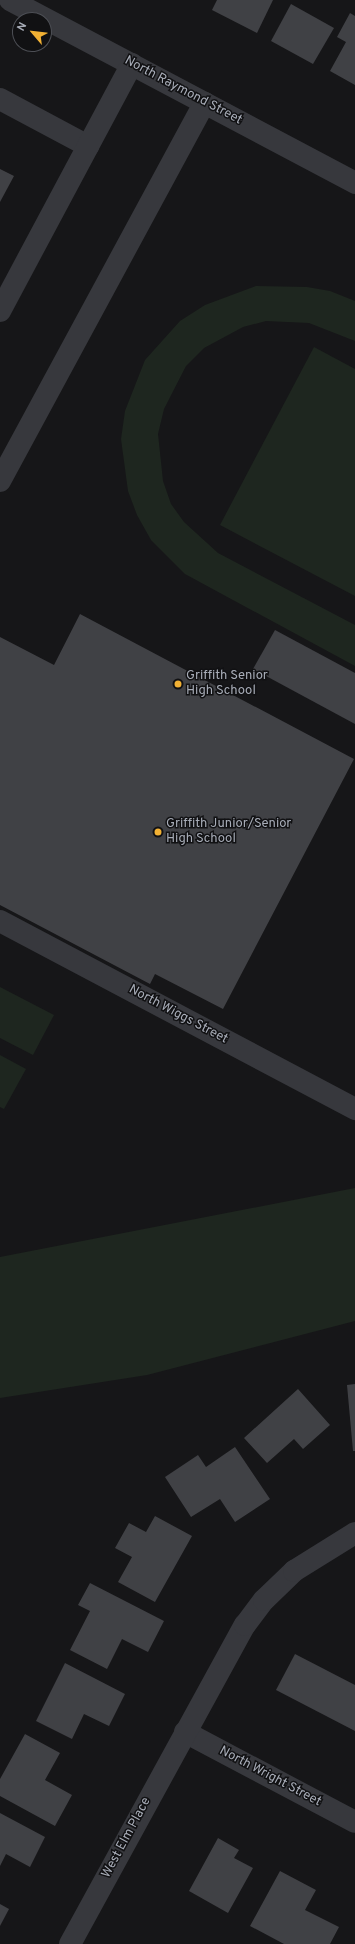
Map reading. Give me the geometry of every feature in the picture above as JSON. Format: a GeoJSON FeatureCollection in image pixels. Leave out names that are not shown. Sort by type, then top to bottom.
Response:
{"type":"FeatureCollection","features":[{"type":"Feature","properties":{"kind":"street","name":"North Raymond Street"},"geometry":{"type":"LineString","coordinates":[[10,0],[355,183]]}},
{"type":"Feature","properties":{"kind":"street"},"geometry":{"type":"LineString","coordinates":[[0,311],[132,64]]}},
{"type":"Feature","properties":{"kind":"street"},"geometry":{"type":"LineString","coordinates":[[0,99],[88,146]]}},
{"type":"Feature","properties":{"kind":"street"},"geometry":{"type":"LineString","coordinates":[[0,481],[204,103]]}},
{"type":"Feature","properties":{"kind":"street","name":"North Wiggs Street"},"geometry":{"type":"LineString","coordinates":[[0,920],[355,1109]]}},
{"type":"Feature","properties":{"kind":"street","name":"West Elm Place"},"geometry":{"type":"LineString","coordinates":[[70,1944],[229,1650],[264,1600],[312,1557],[355,1533]]}},
{"type":"Feature","properties":{"kind":"street","name":"North Wright Street"},"geometry":{"type":"LineString","coordinates":[[185,1732],[355,1822]]}},
{"type":"Feature","properties":{"kind":"shaded area"},"geometry":{"type":"Polygon","coordinates":[[[256,286],[307,287],[330,291],[355,301],[355,341],[309,323],[266,321],[243,327],[204,348],[186,366],[164,409],[158,434],[163,481],[171,504],[184,522],[218,553],[355,625],[355,666],[185,574],[151,540],[137,515],[128,491],[121,439],[125,411],[145,360],[180,321],[205,305],[256,286]]]}},
{"type":"Feature","properties":{"kind":"shaded area"},"geometry":{"type":"Polygon","coordinates":[[[314,347],[355,369],[355,596],[220,525],[314,347]]]}},
{"type":"Feature","properties":{"kind":"shaded area"},"geometry":{"type":"Polygon","coordinates":[[[0,987],[54,1015],[33,1055],[0,1038],[0,987]]]}},
{"type":"Feature","properties":{"kind":"shaded area"},"geometry":{"type":"Polygon","coordinates":[[[0,1055],[26,1069],[4,1109],[0,1107],[0,1055]]]}},
{"type":"Feature","properties":{"kind":"shaded area"},"geometry":{"type":"Polygon","coordinates":[[[355,1188],[355,1321],[147,1375],[0,1398],[0,1257],[355,1188]]]}},
{"type":"Feature","properties":{"kind":"building"},"geometry":{"type":"Polygon","coordinates":[[[217,0],[273,0],[257,33],[212,10],[217,0]]]}},
{"type":"Feature","properties":{"kind":"building"},"geometry":{"type":"Polygon","coordinates":[[[291,4],[334,28],[313,64],[271,41],[291,4]]]}},
{"type":"Feature","properties":{"kind":"building"},"geometry":{"type":"Polygon","coordinates":[[[350,13],[355,16],[355,85],[330,71],[346,42],[337,37],[350,13]]]}},
{"type":"Feature","properties":{"kind":"building"},"geometry":{"type":"Polygon","coordinates":[[[0,169],[14,176],[0,202],[0,169]]]}},
{"type":"Feature","properties":{"kind":"building","name":"Griffith Junior/Senior High School"},"geometry":{"type":"Polygon","coordinates":[[[80,614],[354,759],[223,1009],[155,974],[150,984],[0,905],[0,637],[54,665],[80,614]]]}},
{"type":"Feature","properties":{"kind":"building"},"geometry":{"type":"Polygon","coordinates":[[[275,630],[355,673],[355,724],[253,669],[275,630]]]}},
{"type":"Feature","properties":{"kind":"building"},"geometry":{"type":"Polygon","coordinates":[[[355,1384],[355,1451],[353,1451],[347,1385],[355,1384]]]}},
{"type":"Feature","properties":{"kind":"building"},"geometry":{"type":"Polygon","coordinates":[[[298,1389],[330,1425],[303,1449],[294,1439],[267,1463],[244,1438],[298,1389]]]}},
{"type":"Feature","properties":{"kind":"building"},"geometry":{"type":"Polygon","coordinates":[[[235,1447],[270,1499],[235,1522],[220,1499],[191,1517],[165,1477],[198,1455],[206,1467],[235,1447]]]}},
{"type":"Feature","properties":{"kind":"building"},"geometry":{"type":"Polygon","coordinates":[[[155,1516],[192,1536],[155,1602],[118,1582],[132,1557],[115,1548],[129,1523],[146,1532],[155,1516]]]}},
{"type":"Feature","properties":{"kind":"building"},"geometry":{"type":"Polygon","coordinates":[[[90,1583],[164,1621],[148,1652],[122,1639],[107,1669],[70,1650],[90,1611],[78,1605],[90,1583]]]}},
{"type":"Feature","properties":{"kind":"building"},"geometry":{"type":"Polygon","coordinates":[[[295,1654],[355,1685],[355,1731],[276,1690],[295,1654]]]}},
{"type":"Feature","properties":{"kind":"building"},"geometry":{"type":"Polygon","coordinates":[[[65,1663],[125,1694],[109,1726],[84,1714],[72,1739],[36,1721],[65,1663]]]}},
{"type":"Feature","properties":{"kind":"building"},"geometry":{"type":"Polygon","coordinates":[[[25,1734],[60,1753],[45,1780],[72,1795],[55,1826],[0,1796],[0,1779],[25,1734]]]}},
{"type":"Feature","properties":{"kind":"building"},"geometry":{"type":"Polygon","coordinates":[[[0,1813],[45,1837],[30,1867],[6,1854],[0,1866],[0,1813]]]}},
{"type":"Feature","properties":{"kind":"building"},"geometry":{"type":"Polygon","coordinates":[[[218,1838],[239,1850],[234,1858],[253,1868],[228,1913],[189,1891],[218,1838]]]}},
{"type":"Feature","properties":{"kind":"building"},"geometry":{"type":"Polygon","coordinates":[[[280,1871],[316,1890],[305,1910],[339,1927],[330,1944],[284,1944],[250,1926],[280,1871]]]}},
{"type":"Feature","properties":{"kind":"building"},"geometry":{"type":"Polygon","coordinates":[[[0,1904],[9,1909],[0,1926],[0,1904]]]}},
{"type":"Feature","properties":{"kind":"place","name":"Griffith Senior High School"},"geometry":{"type":"Point","coordinates":[178,684]}},
{"type":"Feature","properties":{"kind":"place","name":"Griffith Junior/Senior High School"},"geometry":{"type":"Point","coordinates":[158,832]}}]}
